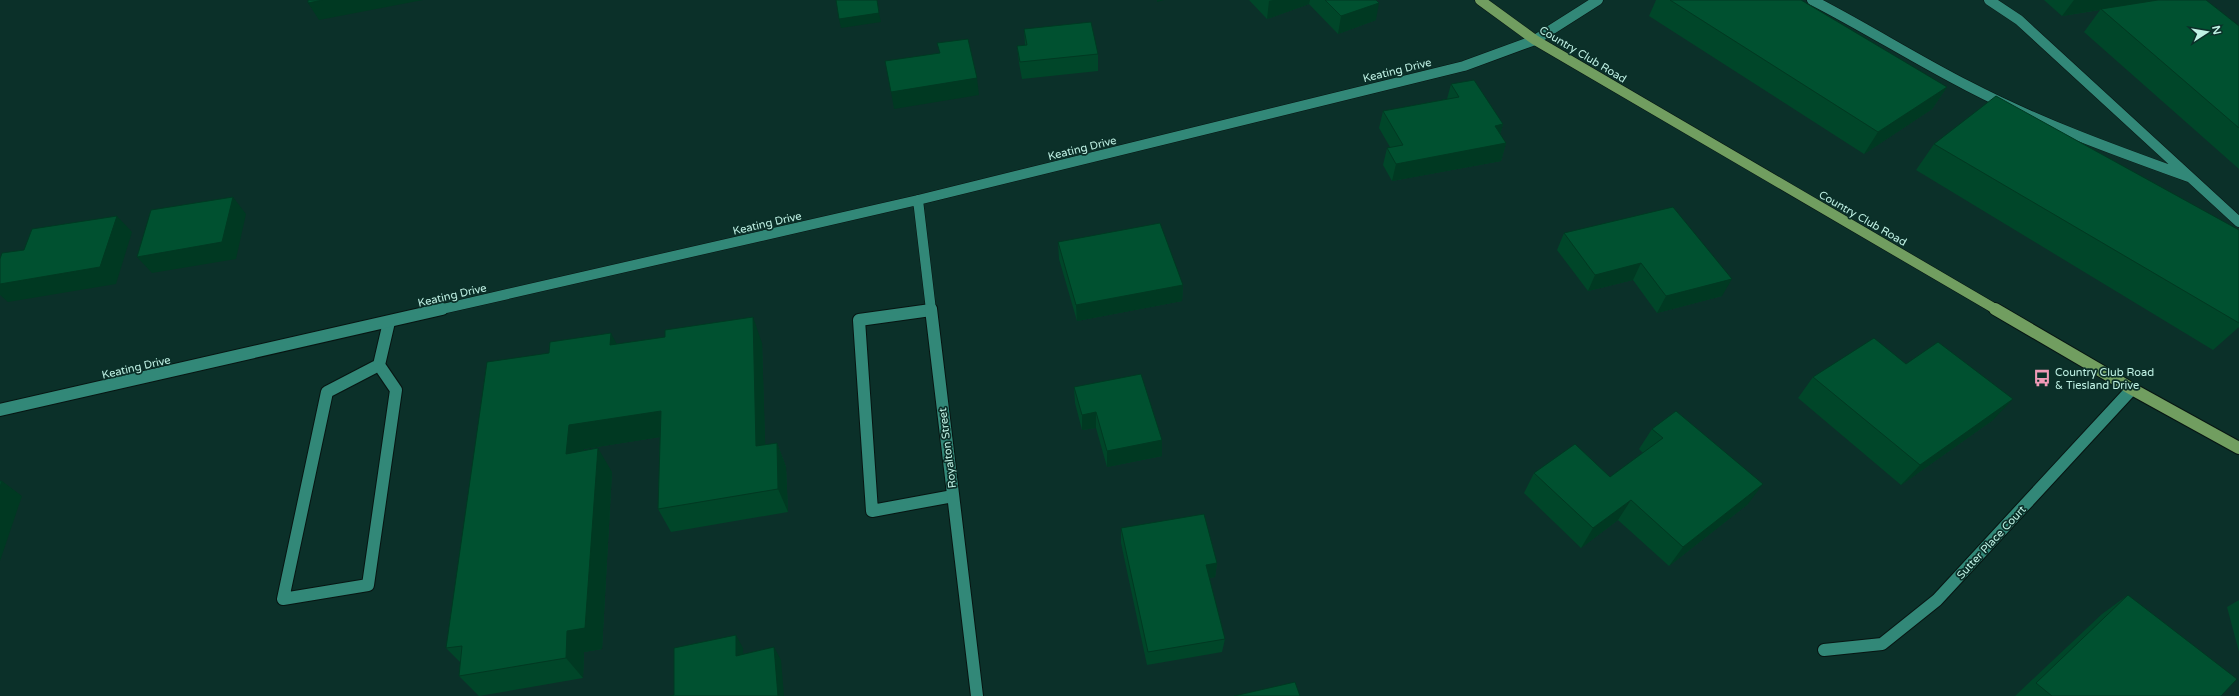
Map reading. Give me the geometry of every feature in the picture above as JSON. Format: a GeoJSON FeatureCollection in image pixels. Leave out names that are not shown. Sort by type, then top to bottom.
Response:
{"type":"FeatureCollection","features":[{"type":"Feature","properties":{"kind":"main road","name":"Country Club Road"},"geometry":{"type":"LineString","coordinates":[[1480,0],[1535,40],[2132,389],[2239,448]]}},
{"type":"Feature","properties":{"kind":"street","name":"Keating Drive"},"geometry":{"type":"LineString","coordinates":[[0,410],[918,200],[1464,66],[1535,40],[1598,0]]}},
{"type":"Feature","properties":{"kind":"street"},"geometry":{"type":"LineString","coordinates":[[1812,0],[1990,97],[2115,150],[2189,177]]}},
{"type":"Feature","properties":{"kind":"street"},"geometry":{"type":"LineString","coordinates":[[1824,6],[1833,0]]}},
{"type":"Feature","properties":{"kind":"street"},"geometry":{"type":"LineString","coordinates":[[1989,0],[2019,20],[2239,222]]}},
{"type":"Feature","properties":{"kind":"street","name":"Royalton Street"},"geometry":{"type":"LineString","coordinates":[[918,200],[977,696]]}},
{"type":"Feature","properties":{"kind":"street"},"geometry":{"type":"LineString","coordinates":[[931,310],[859,320],[872,511],[953,496]]}},
{"type":"Feature","properties":{"kind":"street"},"geometry":{"type":"LineString","coordinates":[[379,365],[327,392],[282,599],[368,585],[396,390],[379,365],[389,322]]}},
{"type":"Feature","properties":{"kind":"street","name":"Sutter Place Court"},"geometry":{"type":"LineString","coordinates":[[1824,650],[1882,644],[1937,600],[2132,389]]}},
{"type":"Feature","properties":{"kind":"building"},"geometry":{"type":"Polygon","coordinates":[[[308,0],[323,0],[308,3],[308,0]]]}},
{"type":"Feature","properties":{"kind":"building"},"geometry":{"type":"Polygon","coordinates":[[[836,0],[877,0],[879,13],[839,19],[836,0]]]}},
{"type":"Feature","properties":{"kind":"building"},"geometry":{"type":"Polygon","coordinates":[[[1325,0],[1376,0],[1379,3],[1341,16],[1325,0]]]}},
{"type":"Feature","properties":{"kind":"building"},"geometry":{"type":"Polygon","coordinates":[[[1670,0],[1801,0],[1947,87],[1878,132],[1670,0]]]}},
{"type":"Feature","properties":{"kind":"building"},"geometry":{"type":"Polygon","coordinates":[[[2158,0],[2206,0],[2239,26],[2239,128],[2101,9],[2158,0]]]}},
{"type":"Feature","properties":{"kind":"building"},"geometry":{"type":"Polygon","coordinates":[[[1091,22],[1098,54],[1020,62],[1017,46],[1027,45],[1024,29],[1091,22]]]}},
{"type":"Feature","properties":{"kind":"building"},"geometry":{"type":"Polygon","coordinates":[[[968,39],[977,78],[891,92],[885,61],[940,53],[937,43],[968,39]]]}},
{"type":"Feature","properties":{"kind":"building"},"geometry":{"type":"Polygon","coordinates":[[[1474,80],[1503,124],[1495,126],[1506,143],[1396,164],[1387,148],[1403,145],[1383,111],[1459,97],[1451,84],[1474,80]]]}},
{"type":"Feature","properties":{"kind":"building"},"geometry":{"type":"Polygon","coordinates":[[[1996,96],[2239,230],[2239,323],[1934,144],[1996,96]]]}},
{"type":"Feature","properties":{"kind":"building"},"geometry":{"type":"Polygon","coordinates":[[[233,197],[222,242],[137,257],[151,210],[233,197]]]}},
{"type":"Feature","properties":{"kind":"building"},"geometry":{"type":"Polygon","coordinates":[[[1673,207],[1732,279],[1666,296],[1641,263],[1595,275],[1564,233],[1673,207]]]}},
{"type":"Feature","properties":{"kind":"building"},"geometry":{"type":"Polygon","coordinates":[[[117,216],[100,267],[0,284],[0,259],[2,253],[24,250],[32,229],[117,216]]]}},
{"type":"Feature","properties":{"kind":"building"},"geometry":{"type":"Polygon","coordinates":[[[1160,223],[1183,285],[1076,305],[1058,242],[1160,223]]]}},
{"type":"Feature","properties":{"kind":"building"},"geometry":{"type":"Polygon","coordinates":[[[753,317],[756,446],[777,443],[778,489],[658,509],[661,411],[569,425],[566,454],[598,448],[585,628],[567,631],[566,658],[459,676],[462,646],[446,648],[487,362],[549,353],[550,342],[611,333],[610,345],[665,337],[665,330],[753,317]]]}},
{"type":"Feature","properties":{"kind":"building"},"geometry":{"type":"Polygon","coordinates":[[[1874,338],[1906,364],[1938,342],[2013,399],[1920,465],[1813,377],[1874,338]]]}},
{"type":"Feature","properties":{"kind":"building"},"geometry":{"type":"Polygon","coordinates":[[[1141,374],[1162,440],[1107,451],[1096,412],[1082,415],[1074,387],[1141,374]]]}},
{"type":"Feature","properties":{"kind":"building"},"geometry":{"type":"Polygon","coordinates":[[[1676,411],[1763,484],[1683,547],[1631,500],[1593,528],[1534,473],[1575,444],[1610,477],[1663,438],[1652,429],[1676,411]]]}},
{"type":"Feature","properties":{"kind":"building"},"geometry":{"type":"Polygon","coordinates":[[[1204,514],[1217,563],[1206,565],[1225,639],[1148,652],[1121,528],[1204,514]]]}},
{"type":"Feature","properties":{"kind":"building"},"geometry":{"type":"Polygon","coordinates":[[[2128,595],[2237,679],[2221,696],[2052,696],[2036,683],[2128,595]]]}},
{"type":"Feature","properties":{"kind":"building"},"geometry":{"type":"Polygon","coordinates":[[[736,635],[736,656],[774,647],[778,696],[670,696],[674,695],[674,648],[736,635]]]}},
{"type":"Feature","properties":{"kind":"building"},"geometry":{"type":"Polygon","coordinates":[[[1295,682],[1300,696],[1234,696],[1295,682]]]}},
{"type":"Feature","properties":{"kind":"place","name":"Country Club Road & Tiesland Drive"},"geometry":{"type":"Point","coordinates":[2042,378]}}]}
